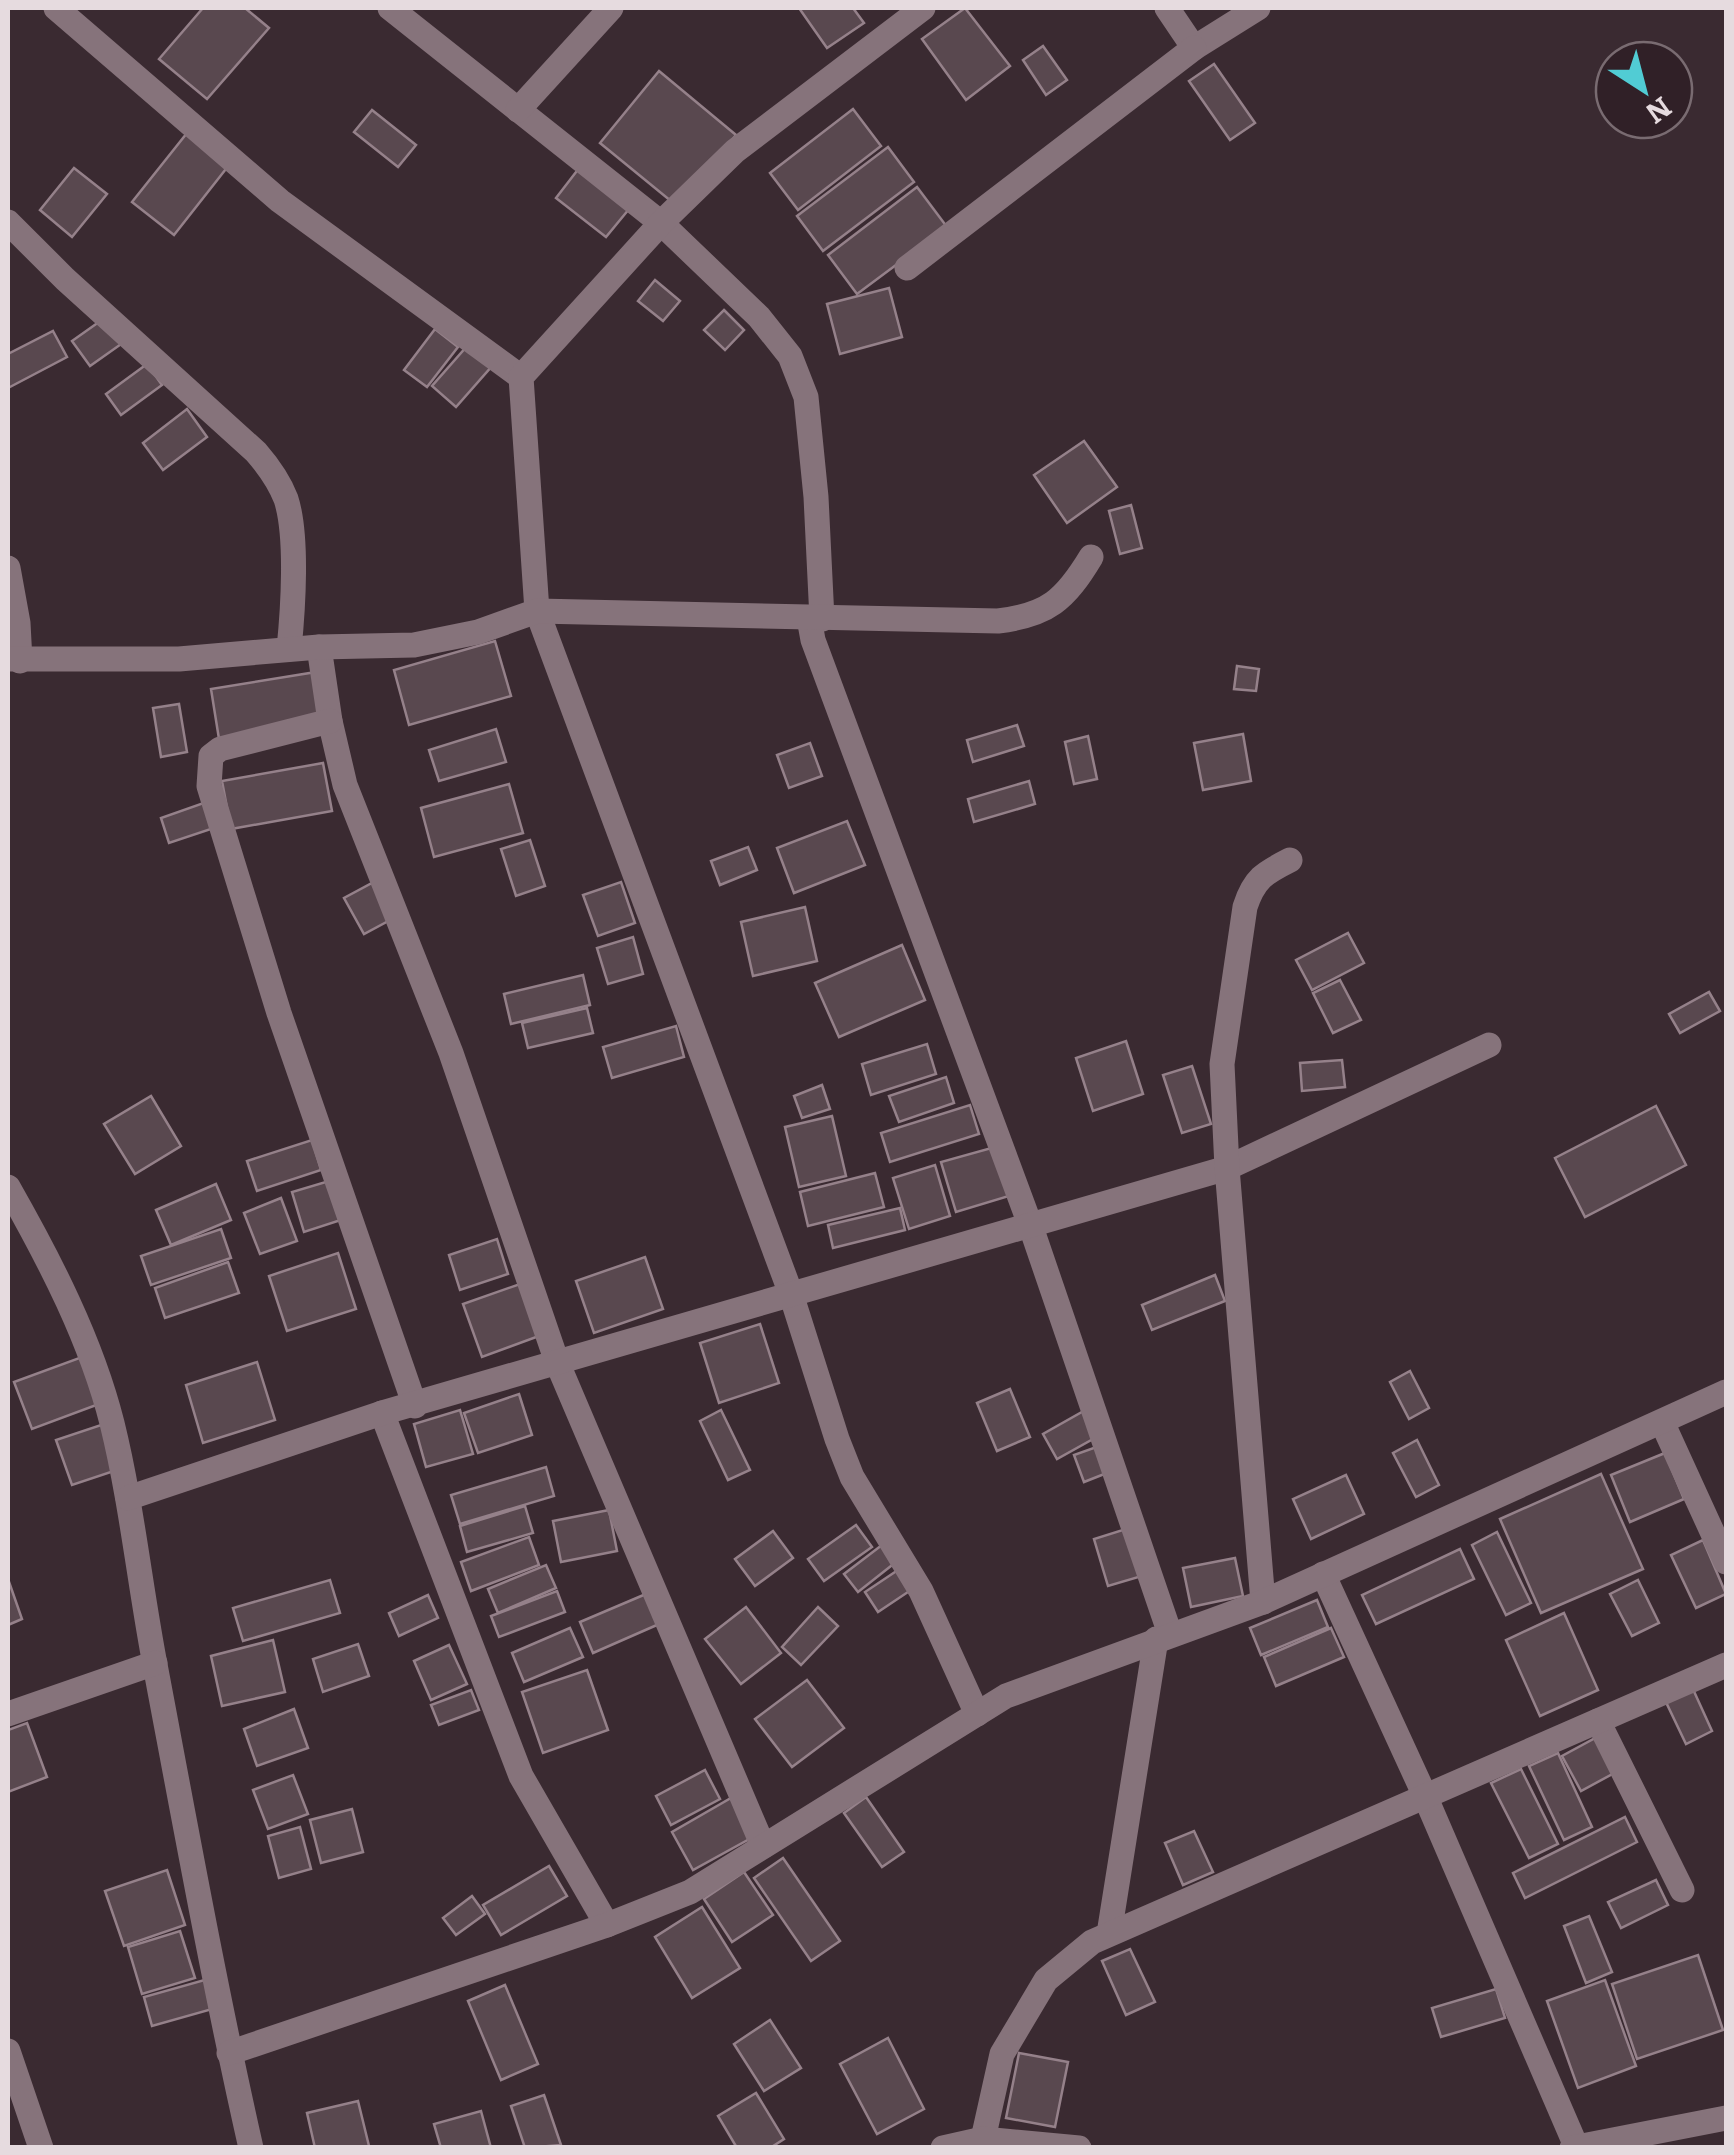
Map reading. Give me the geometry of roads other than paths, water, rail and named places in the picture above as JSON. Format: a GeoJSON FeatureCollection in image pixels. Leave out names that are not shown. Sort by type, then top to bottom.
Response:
{"type":"FeatureCollection","features":[{"type":"Feature","properties":{"kind":"street"},"geometry":{"type":"LineString","coordinates":[[56,8],[280,201],[521,377]]}},
{"type":"Feature","properties":{"kind":"street"},"geometry":{"type":"LineString","coordinates":[[390,8],[661,223],[760,317],[790,356],[801,378],[816,496],[813,640],[1031,1226],[1163,1637],[1109,1934]]}},
{"type":"Feature","properties":{"kind":"street"},"geometry":{"type":"LineString","coordinates":[[518,110],[611,8]]}},
{"type":"Feature","properties":{"kind":"street"},"geometry":{"type":"LineString","coordinates":[[923,8],[735,151],[661,223],[521,377],[538,611],[790,1294],[822,1399],[852,1476],[921,1591],[977,1714]]}},
{"type":"Feature","properties":{"kind":"street"},"geometry":{"type":"LineString","coordinates":[[1166,8],[1194,48]]}},
{"type":"Feature","properties":{"kind":"street"},"geometry":{"type":"LineString","coordinates":[[906,268],[1194,48],[1258,8]]}},
{"type":"Feature","properties":{"kind":"street"},"geometry":{"type":"LineString","coordinates":[[8,222],[275,474],[291,522],[289,649]]}},
{"type":"Feature","properties":{"kind":"street"},"geometry":{"type":"LineString","coordinates":[[8,568],[18,623],[14,660],[179,658],[414,644],[478,632],[538,611],[998,621],[1028,618],[1045,610],[1066,594],[1092,557]]}},
{"type":"Feature","properties":{"kind":"street"},"geometry":{"type":"LineString","coordinates":[[319,647],[345,785],[450,1053],[557,1362],[763,1846]]}},
{"type":"Feature","properties":{"kind":"street"},"geometry":{"type":"LineString","coordinates":[[330,720],[220,750],[211,756],[209,786],[280,1012],[415,1406]]}},
{"type":"Feature","properties":{"kind":"street"},"geometry":{"type":"LineString","coordinates":[[1263,1602],[1222,1064],[1245,907],[1252,885],[1290,860]]}},
{"type":"Feature","properties":{"kind":"street"},"geometry":{"type":"LineString","coordinates":[[128,1498],[382,1413],[1227,1168],[1490,1045]]}},
{"type":"Feature","properties":{"kind":"street"},"geometry":{"type":"LineString","coordinates":[[8,1187],[80,1327],[112,1421],[155,1663],[251,2148]]}},
{"type":"Feature","properties":{"kind":"street"},"geometry":{"type":"LineString","coordinates":[[230,2053],[608,1925],[690,1892],[1006,1696],[1263,1602],[1726,1392]]}},
{"type":"Feature","properties":{"kind":"street"},"geometry":{"type":"LineString","coordinates":[[382,1413],[521,1776],[608,1925]]}},
{"type":"Feature","properties":{"kind":"street"},"geometry":{"type":"LineString","coordinates":[[1662,1422],[1726,1562]]}},
{"type":"Feature","properties":{"kind":"street"},"geometry":{"type":"LineString","coordinates":[[1323,1574],[1426,1796],[1574,2147],[1726,2118]]}},
{"type":"Feature","properties":{"kind":"street"},"geometry":{"type":"LineString","coordinates":[[8,1714],[155,1663]]}},
{"type":"Feature","properties":{"kind":"street"},"geometry":{"type":"LineString","coordinates":[[983,2139],[1002,2054],[1046,1980],[1092,1942],[1726,1665]]}},
{"type":"Feature","properties":{"kind":"street"},"geometry":{"type":"LineString","coordinates":[[1598,1720],[1682,1890]]}},
{"type":"Feature","properties":{"kind":"street"},"geometry":{"type":"LineString","coordinates":[[8,2051],[41,2148]]}},
{"type":"Feature","properties":{"kind":"street"},"geometry":{"type":"LineString","coordinates":[[943,2148],[983,2139],[1079,2148]]}}]}
